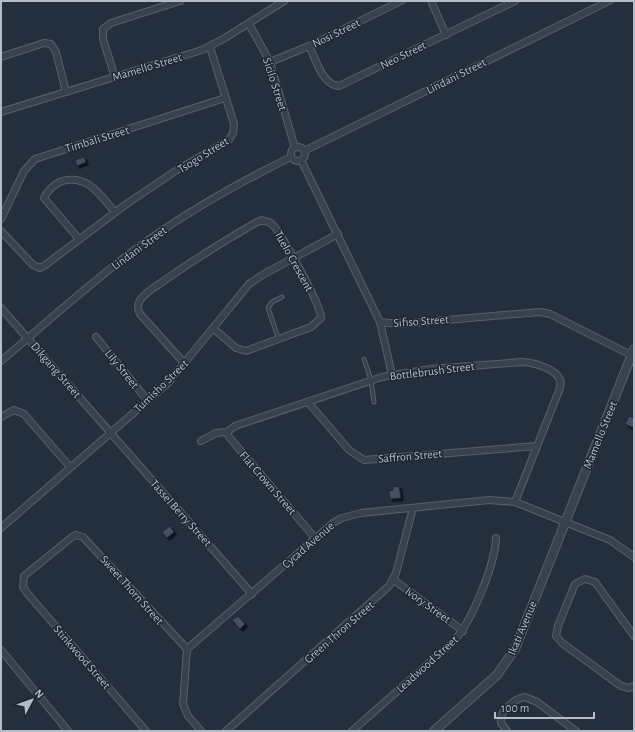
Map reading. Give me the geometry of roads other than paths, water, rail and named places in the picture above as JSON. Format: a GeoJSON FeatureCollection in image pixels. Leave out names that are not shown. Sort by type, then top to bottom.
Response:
{"type":"FeatureCollection","features":[{"type":"Feature","properties":{"kind":"street"},"geometry":{"type":"LineString","coordinates":[[115,76],[103,39],[103,29],[111,23],[180,1]]}},
{"type":"Feature","properties":{"kind":"street","name":"Mamello Street"},"geometry":{"type":"LineString","coordinates":[[1,112],[210,47],[284,1]]}},
{"type":"Feature","properties":{"kind":"street","name":"Nosi Street"},"geometry":{"type":"LineString","coordinates":[[270,62],[309,46],[401,1]]}},
{"type":"Feature","properties":{"kind":"street"},"geometry":{"type":"LineString","coordinates":[[431,1],[446,35]]}},
{"type":"Feature","properties":{"kind":"street","name":"Neo Street"},"geometry":{"type":"LineString","coordinates":[[309,46],[326,80],[331,84],[339,86],[514,1]]}},
{"type":"Feature","properties":{"kind":"street","name":"Lindani Street"},"geometry":{"type":"LineString","coordinates":[[304,151],[609,1]]}},
{"type":"Feature","properties":{"kind":"street","name":"Sicilo Street"},"geometry":{"type":"LineString","coordinates":[[249,24],[270,62],[295,148]]}},
{"type":"Feature","properties":{"kind":"street"},"geometry":{"type":"LineString","coordinates":[[1,57],[44,43],[51,44],[56,52],[66,92]]}},
{"type":"Feature","properties":{"kind":"street","name":"Tsogo Street"},"geometry":{"type":"LineString","coordinates":[[1,231],[36,267],[44,266],[115,212],[177,170],[229,140],[233,133],[234,124],[210,47]]}},
{"type":"Feature","properties":{"kind":"street","name":"Timbali Street"},"geometry":{"type":"LineString","coordinates":[[1,219],[24,171],[35,159],[225,98]]}},
{"type":"Feature","properties":{"kind":"street"},"geometry":{"type":"LineString","coordinates":[[299,147],[304,151],[304,156],[301,160],[296,161],[291,157],[291,152],[295,148],[299,147]]}},
{"type":"Feature","properties":{"kind":"street","name":"Lindani Street"},"geometry":{"type":"LineString","coordinates":[[1,361],[113,266],[161,232],[220,194],[291,157]]}},
{"type":"Feature","properties":{"kind":"street","name":"Sifiso Street"},"geometry":{"type":"LineString","coordinates":[[301,160],[380,322],[404,323],[540,312],[550,314],[633,352]]}},
{"type":"Feature","properties":{"kind":"street"},"geometry":{"type":"LineString","coordinates":[[79,240],[44,198],[48,191],[58,183],[73,178],[81,180],[92,187],[115,212]]}},
{"type":"Feature","properties":{"kind":"street","name":"Tuelo Crescent"},"geometry":{"type":"LineString","coordinates":[[185,364],[140,314],[138,305],[146,294],[222,242],[262,220],[267,220],[274,226],[293,259],[318,307],[321,318],[311,327],[279,340],[241,351],[214,329]]}},
{"type":"Feature","properties":{"kind":"street","name":"Tumisho Street"},"geometry":{"type":"LineString","coordinates":[[1,528],[168,383],[214,329],[249,284],[264,274],[338,234]]}},
{"type":"Feature","properties":{"kind":"street","name":"Dikgang Street"},"geometry":{"type":"LineString","coordinates":[[1,308],[110,433]]}},
{"type":"Feature","properties":{"kind":"street"},"geometry":{"type":"LineString","coordinates":[[380,322],[392,375]]}},
{"type":"Feature","properties":{"kind":"street","name":"Lily Street"},"geometry":{"type":"LineString","coordinates":[[96,337],[148,401]]}},
{"type":"Feature","properties":{"kind":"street","name":"Mamello Street"},"geometry":{"type":"LineString","coordinates":[[565,522],[633,352]]}},
{"type":"Feature","properties":{"kind":"street","name":"Bottlebrush Street"},"geometry":{"type":"LineString","coordinates":[[201,440],[216,433],[229,430],[371,380],[430,369],[522,362],[535,364],[553,372],[559,376],[562,382],[536,446]]}},
{"type":"Feature","properties":{"kind":"street","name":"Saffron Street"},"geometry":{"type":"LineString","coordinates":[[308,402],[349,450],[364,460],[536,446]]}},
{"type":"Feature","properties":{"kind":"street"},"geometry":{"type":"LineString","coordinates":[[1,416],[14,410],[24,414],[70,467]]}},
{"type":"Feature","properties":{"kind":"street","name":"Flat Crown Street"},"geometry":{"type":"LineString","coordinates":[[229,430],[228,437],[315,538]]}},
{"type":"Feature","properties":{"kind":"street","name":"Tassel Berry Street"},"geometry":{"type":"LineString","coordinates":[[110,433],[252,594]]}},
{"type":"Feature","properties":{"kind":"street"},"geometry":{"type":"LineString","coordinates":[[515,502],[536,446]]}},
{"type":"Feature","properties":{"kind":"street","name":"Cycad Avenue"},"geometry":{"type":"LineString","coordinates":[[187,649],[333,523],[348,516],[489,500],[515,502],[610,540],[634,557]]}},
{"type":"Feature","properties":{"kind":"street","name":"Green Thron Street"},"geometry":{"type":"LineString","coordinates":[[226,731],[384,592],[394,580],[413,508]]}},
{"type":"Feature","properties":{"kind":"street","name":"Ikati Avenue"},"geometry":{"type":"LineString","coordinates":[[434,731],[497,675],[511,656],[522,634],[565,522]]}},
{"type":"Feature","properties":{"kind":"street","name":"Stinkwood Street"},"geometry":{"type":"LineString","coordinates":[[76,535],[28,572],[22,582],[22,587],[146,731]]}},
{"type":"Feature","properties":{"kind":"street","name":"Sweet Thorn Street"},"geometry":{"type":"LineString","coordinates":[[76,535],[87,539],[172,635],[187,649]]}},
{"type":"Feature","properties":{"kind":"street","name":"Leadwood Street"},"geometry":{"type":"LineString","coordinates":[[352,731],[452,643],[463,631],[491,564],[496,538]]}},
{"type":"Feature","properties":{"kind":"street"},"geometry":{"type":"LineString","coordinates":[[634,636],[595,582],[585,579],[575,584],[558,626],[556,636],[562,643],[621,686],[629,688],[634,686]]}},
{"type":"Feature","properties":{"kind":"street","name":"Ivory Street"},"geometry":{"type":"LineString","coordinates":[[394,580],[463,631]]}},
{"type":"Feature","properties":{"kind":"street"},"geometry":{"type":"LineString","coordinates":[[187,649],[183,704],[188,716],[200,731]]}},
{"type":"Feature","properties":{"kind":"street"},"geometry":{"type":"LineString","coordinates":[[1,650],[68,731]]}},
{"type":"Feature","properties":{"kind":"street"},"geometry":{"type":"LineString","coordinates":[[506,731],[501,723],[502,713],[517,700],[525,696],[537,702],[576,731]]}},
{"type":"Feature","properties":{"kind":"lane"},"geometry":{"type":"LineString","coordinates":[[279,340],[268,308],[272,302],[282,297]]}},
{"type":"Feature","properties":{"kind":"lane"},"geometry":{"type":"LineString","coordinates":[[364,359],[371,380],[374,402]]}}]}
